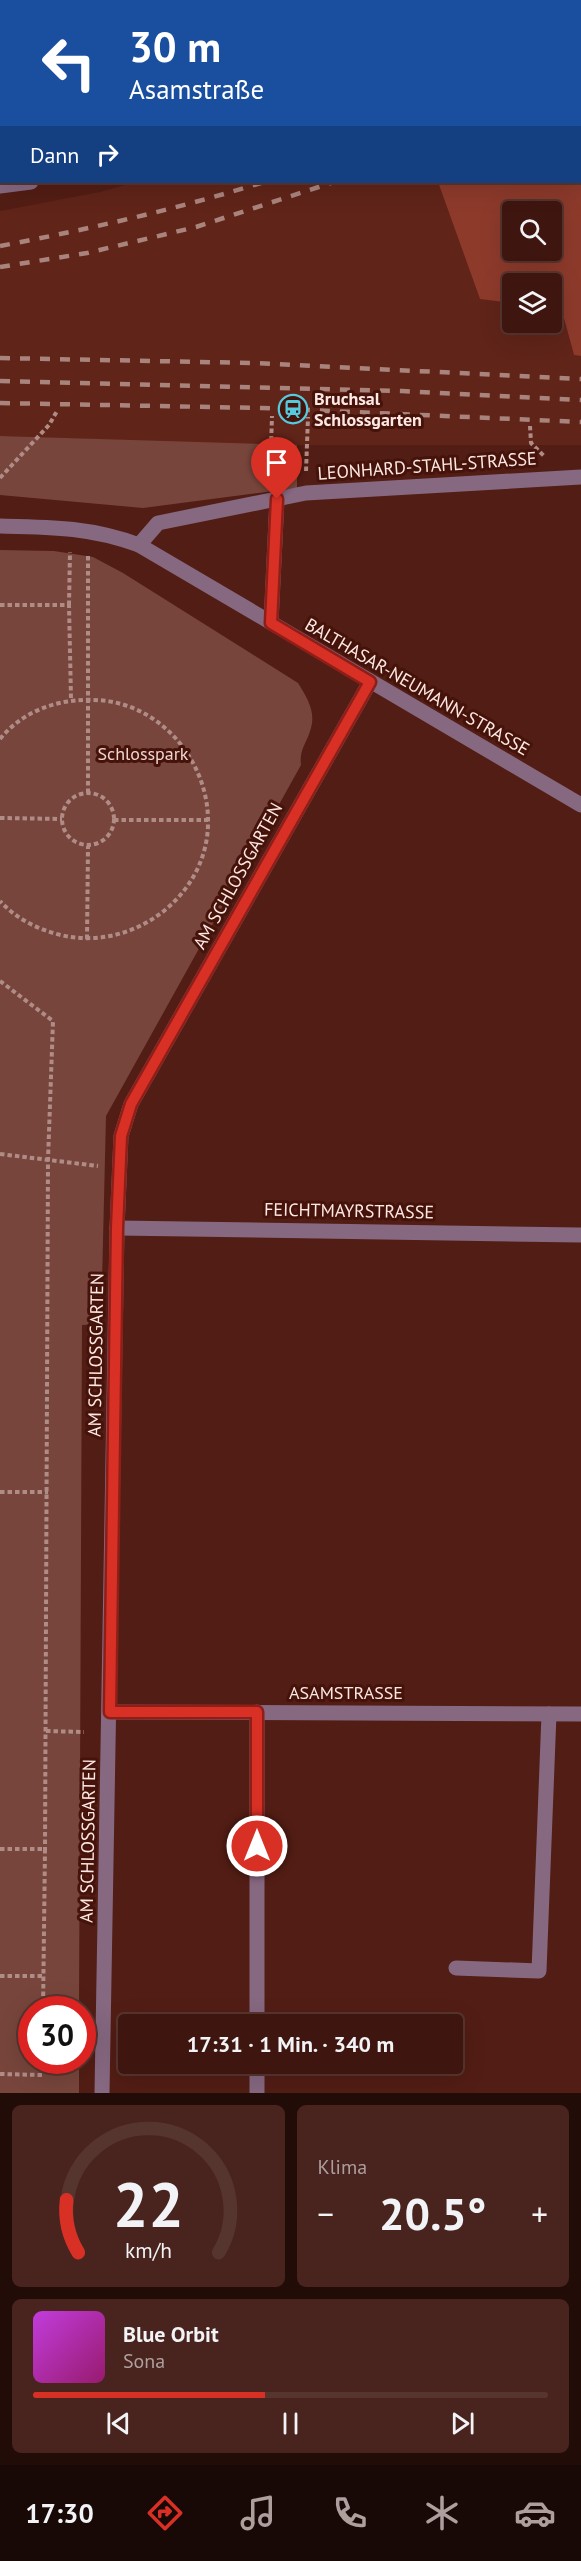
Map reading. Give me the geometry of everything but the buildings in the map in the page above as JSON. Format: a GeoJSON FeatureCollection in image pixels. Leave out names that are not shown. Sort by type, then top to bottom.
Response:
{"type":"FeatureCollection","features":[{"type":"Feature","properties":{"kind":"street"},"geometry":{"type":"LineString","coordinates":[[0,186],[23,183]]}},
{"type":"Feature","properties":{"kind":"street","name":"LEONHARD-STAHL-STRASSE"},"geometry":{"type":"LineString","coordinates":[[139,545],[158,523],[306,493],[581,477]]}},
{"type":"Feature","properties":{"kind":"street"},"geometry":{"type":"LineString","coordinates":[[271,623],[277,499]]}},
{"type":"Feature","properties":{"kind":"street","name":"BALTHASAR-NEUMANN-STRASSE"},"geometry":{"type":"LineString","coordinates":[[0,526],[88,530],[108,533],[139,545],[581,806]]}},
{"type":"Feature","properties":{"kind":"street","name":"AM SCHLOSSGARTEN"},"geometry":{"type":"LineString","coordinates":[[102,2093],[117,1228],[121,1136],[131,1104],[370,682]]}},
{"type":"Feature","properties":{"kind":"street","name":"FEICHTMAYRSTRASSE"},"geometry":{"type":"LineString","coordinates":[[117,1228],[581,1235]]}},
{"type":"Feature","properties":{"kind":"street","name":"ASAMSTRASSE"},"geometry":{"type":"LineString","coordinates":[[110,1712],[581,1714]]}},
{"type":"Feature","properties":{"kind":"street"},"geometry":{"type":"LineString","coordinates":[[257,1712],[257,2014]]}},
{"type":"Feature","properties":{"kind":"street"},"geometry":{"type":"LineString","coordinates":[[456,1968],[539,1971],[549,1714]]}},
{"type":"Feature","properties":{"kind":"street"},"geometry":{"type":"LineString","coordinates":[[257,2074],[257,2093]]}},
{"type":"Feature","properties":{"kind":"path"},"geometry":{"type":"LineString","coordinates":[[0,478],[49,425],[57,411]]}},
{"type":"Feature","properties":{"kind":"path"},"geometry":{"type":"LineString","coordinates":[[270,479],[272,416]]}},
{"type":"Feature","properties":{"kind":"path"},"geometry":{"type":"LineString","coordinates":[[306,475],[308,417]]}},
{"type":"Feature","properties":{"kind":"path"},"geometry":{"type":"LineString","coordinates":[[530,426],[531,443],[549,461]]}},
{"type":"Feature","properties":{"kind":"path"},"geometry":{"type":"LineString","coordinates":[[70,528],[71,699]]}},
{"type":"Feature","properties":{"kind":"path"},"geometry":{"type":"LineString","coordinates":[[88,530],[88,793]]}},
{"type":"Feature","properties":{"kind":"path"},"geometry":{"type":"LineString","coordinates":[[0,604],[69,605]]}},
{"type":"Feature","properties":{"kind":"path"},"geometry":{"type":"LineString","coordinates":[[0,738],[8,729],[37,710],[71,699],[116,703],[142,712],[165,727],[184,748],[198,772],[206,799],[208,820],[203,853],[193,877],[178,898],[159,916],[136,929],[111,937],[87,939],[55,934],[26,922],[0,901]]}},
{"type":"Feature","properties":{"kind":"path"},"geometry":{"type":"LineString","coordinates":[[88,793],[104,799],[110,805],[114,820],[108,836],[88,846],[71,840],[66,834],[62,819],[67,803],[80,794],[88,793]]}},
{"type":"Feature","properties":{"kind":"path"},"geometry":{"type":"LineString","coordinates":[[0,818],[62,819]]}},
{"type":"Feature","properties":{"kind":"path"},"geometry":{"type":"LineString","coordinates":[[114,820],[208,820]]}},
{"type":"Feature","properties":{"kind":"path"},"geometry":{"type":"LineString","coordinates":[[87,939],[88,846]]}},
{"type":"Feature","properties":{"kind":"path"},"geometry":{"type":"LineString","coordinates":[[0,981],[53,1021],[48,1160],[48,1492],[43,1996]]}},
{"type":"Feature","properties":{"kind":"path"},"geometry":{"type":"LineString","coordinates":[[0,1154],[120,1169]]}},
{"type":"Feature","properties":{"kind":"path"},"geometry":{"type":"LineString","coordinates":[[0,1492],[48,1492]]}},
{"type":"Feature","properties":{"kind":"path"},"geometry":{"type":"LineString","coordinates":[[46,1731],[77,1732]]}},
{"type":"Feature","properties":{"kind":"path"},"geometry":{"type":"LineString","coordinates":[[0,1849],[45,1849]]}},
{"type":"Feature","properties":{"kind":"path"},"geometry":{"type":"LineString","coordinates":[[0,1976],[43,1976]]}},
{"type":"Feature","properties":{"kind":"path"},"geometry":{"type":"LineString","coordinates":[[0,2074],[42,2074]]}},
{"type":"Feature","properties":{"kind":"shaded area"},"geometry":{"type":"Polygon","coordinates":[[[132,183],[438,183],[480,298],[502,301],[502,333],[562,333],[562,311],[574,355],[581,356],[581,445],[263,445],[0,436],[0,211],[100,192],[132,183]]]}},
{"type":"Feature","properties":{"kind":"shaded area"},"geometry":{"type":"Polygon","coordinates":[[[438,183],[581,183],[581,356],[574,355],[562,311],[562,273],[502,273],[502,302],[480,299],[438,183]]]}},
{"type":"Feature","properties":{"kind":"green space"},"geometry":{"type":"Polygon","coordinates":[[[0,436],[297,445],[297,488],[143,508],[0,495],[0,436]]]}},
{"type":"Feature","properties":{"kind":"green space","name":"Schlosspark"},"geometry":{"type":"Polygon","coordinates":[[[0,550],[54,551],[93,557],[123,573],[298,683],[309,704],[312,722],[302,750],[301,765],[106,1116],[101,1324],[82,1325],[79,1996],[18,1996],[18,2074],[79,2074],[79,2093],[0,2093],[0,550]]]}},
{"type":"Feature","properties":{"kind":"railway"},"geometry":{"type":"LineString","coordinates":[[0,246],[133,218],[261,183]]}},
{"type":"Feature","properties":{"kind":"railway"},"geometry":{"type":"LineString","coordinates":[[0,267],[87,253],[196,227],[331,183]]}},
{"type":"Feature","properties":{"kind":"railway"},"geometry":{"type":"LineString","coordinates":[[0,358],[253,363],[581,379]]}},
{"type":"Feature","properties":{"kind":"railway"},"geometry":{"type":"LineString","coordinates":[[0,381],[402,391],[581,400]]}},
{"type":"Feature","properties":{"kind":"railway"},"geometry":{"type":"LineString","coordinates":[[0,403],[262,408],[581,422]]}},
{"type":"Feature","properties":{"kind":"place","name":"Bruchsal Schlossgarten"},"geometry":{"type":"Point","coordinates":[293,409]}},
{"type":"Feature","properties":{"kind":"route"},"geometry":{"type":"LineString","coordinates":[[257,1846],[257,1712],[110,1712],[117,1228],[121,1136],[131,1104],[370,682],[271,623],[277,499]]}}]}
